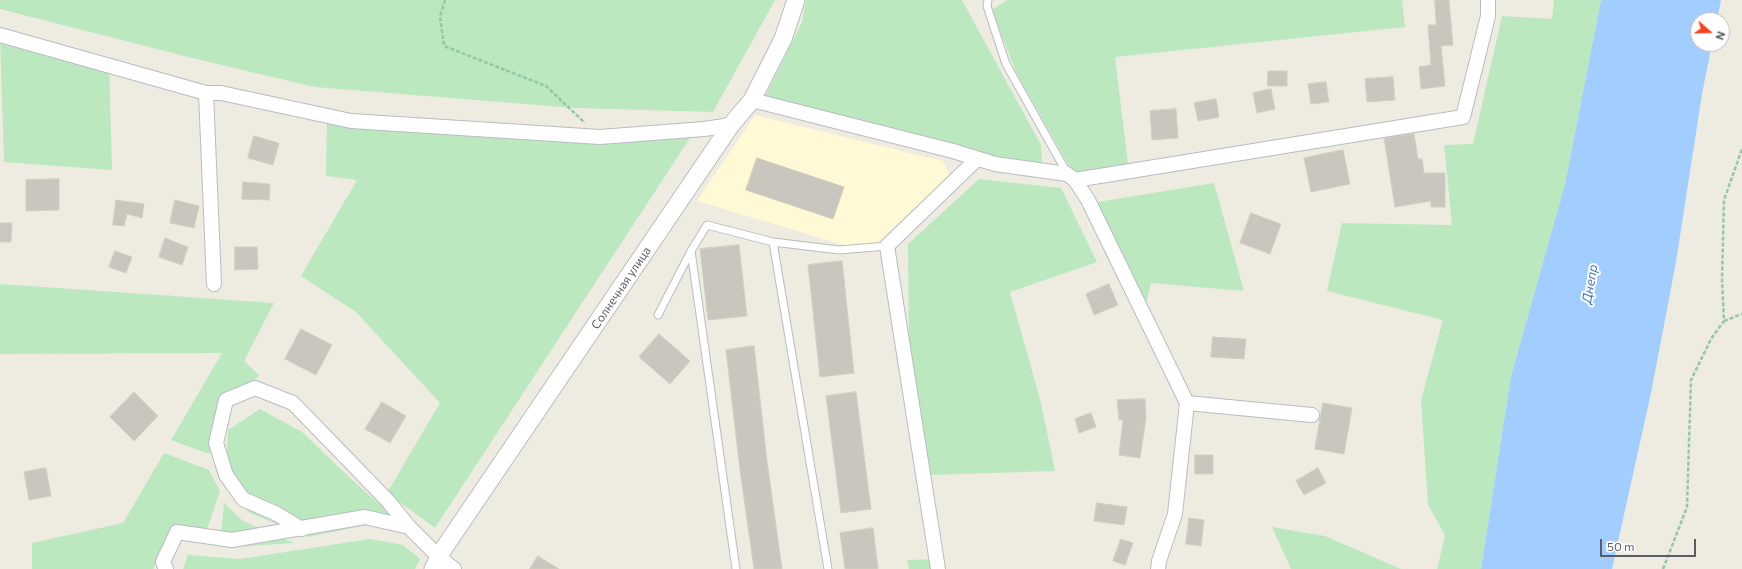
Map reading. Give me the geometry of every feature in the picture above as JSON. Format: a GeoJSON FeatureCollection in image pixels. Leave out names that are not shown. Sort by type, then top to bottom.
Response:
{"type":"FeatureCollection","features":[{"type":"Feature","properties":{"kind":"street","name":"Солнечная улица"},"geometry":{"type":"LineString","coordinates":[[436,563],[731,125],[752,100],[783,38],[796,0]]}},
{"type":"Feature","properties":{"kind":"street"},"geometry":{"type":"LineString","coordinates":[[752,100],[953,151],[995,164],[1071,177],[1463,117],[1488,16],[1488,0]]}},
{"type":"Feature","properties":{"kind":"street"},"geometry":{"type":"LineString","coordinates":[[0,35],[206,93],[221,93],[351,121],[600,137],[704,129],[731,125]]}},
{"type":"Feature","properties":{"kind":"street"},"geometry":{"type":"LineString","coordinates":[[206,93],[214,284]]}},
{"type":"Feature","properties":{"kind":"street"},"geometry":{"type":"LineString","coordinates":[[938,569],[887,246],[978,159]]}},
{"type":"Feature","properties":{"kind":"street"},"geometry":{"type":"LineString","coordinates":[[1071,177],[1088,200],[1187,403],[1175,514],[1159,561],[1158,569]]}},
{"type":"Feature","properties":{"kind":"street"},"geometry":{"type":"LineString","coordinates":[[302,529],[277,514],[243,499],[226,475],[216,443],[226,400],[255,388],[294,403],[388,501],[436,563],[454,569]]}},
{"type":"Feature","properties":{"kind":"street"},"geometry":{"type":"LineString","coordinates":[[1187,403],[1312,415]]}},
{"type":"Feature","properties":{"kind":"street"},"geometry":{"type":"LineString","coordinates":[[166,569],[163,562],[178,532],[232,540],[365,517],[409,527]]}},
{"type":"Feature","properties":{"kind":"lane"},"geometry":{"type":"LineString","coordinates":[[988,0],[987,6],[1006,64],[1071,177]]}},
{"type":"Feature","properties":{"kind":"lane"},"geometry":{"type":"LineString","coordinates":[[658,315],[691,251],[707,225],[774,242],[839,250],[887,246]]}},
{"type":"Feature","properties":{"kind":"lane"},"geometry":{"type":"LineString","coordinates":[[774,242],[828,569]]}},
{"type":"Feature","properties":{"kind":"lane"},"geometry":{"type":"LineString","coordinates":[[691,251],[736,569]]}},
{"type":"Feature","properties":{"kind":"path"},"geometry":{"type":"LineString","coordinates":[[445,0],[440,16],[444,46],[546,86],[600,137]]}},
{"type":"Feature","properties":{"kind":"path"},"geometry":{"type":"LineString","coordinates":[[1724,321],[1722,279],[1724,200],[1742,149]]}},
{"type":"Feature","properties":{"kind":"path"},"geometry":{"type":"LineString","coordinates":[[1662,569],[1687,507],[1691,380],[1712,339],[1724,321],[1742,314]]}},
{"type":"Feature","properties":{"kind":"shaded area"},"geometry":{"type":"Polygon","coordinates":[[[755,115],[943,161],[950,176],[867,252],[697,201],[755,115]]]}},
{"type":"Feature","properties":{"kind":"green space"},"geometry":{"type":"Polygon","coordinates":[[[0,0],[775,0],[713,112],[574,108],[315,87],[196,59],[0,9],[0,0]]]}},
{"type":"Feature","properties":{"kind":"green space"},"geometry":{"type":"Polygon","coordinates":[[[806,0],[962,0],[1041,145],[1042,164],[978,155],[765,97],[802,22],[806,0]]]}},
{"type":"Feature","properties":{"kind":"green space"},"geometry":{"type":"Polygon","coordinates":[[[1007,0],[1402,0],[1405,27],[1115,57],[1129,172],[1077,180],[1016,72],[992,10],[1007,0]]]}},
{"type":"Feature","properties":{"kind":"green space"},"geometry":{"type":"Polygon","coordinates":[[[1554,0],[1601,0],[1565,184],[1511,376],[1481,569],[1437,569],[1445,535],[1428,505],[1421,400],[1443,320],[1327,291],[1342,223],[1452,225],[1444,145],[1473,144],[1502,16],[1552,19],[1554,0]]]}},
{"type":"Feature","properties":{"kind":"green space"},"geometry":{"type":"Polygon","coordinates":[[[0,34],[109,61],[112,170],[4,162],[0,34]]]}},
{"type":"Feature","properties":{"kind":"green space"},"geometry":{"type":"Polygon","coordinates":[[[327,118],[690,138],[435,528],[387,493],[440,403],[356,312],[301,276],[357,180],[326,176],[327,118]]]}},
{"type":"Feature","properties":{"kind":"green space"},"geometry":{"type":"Polygon","coordinates":[[[979,179],[1061,188],[1097,262],[1010,292],[1041,403],[1055,471],[931,475],[909,366],[908,244],[979,179]]]}},
{"type":"Feature","properties":{"kind":"green space"},"geometry":{"type":"Polygon","coordinates":[[[1214,183],[1244,291],[1151,283],[1146,304],[1091,203],[1214,183]]]}},
{"type":"Feature","properties":{"kind":"green space"},"geometry":{"type":"Polygon","coordinates":[[[0,284],[274,303],[244,361],[259,375],[218,422],[209,454],[171,440],[222,353],[0,354],[0,284]]]}},
{"type":"Feature","properties":{"kind":"green space"},"geometry":{"type":"Polygon","coordinates":[[[260,409],[302,432],[349,477],[414,535],[377,523],[308,537],[248,512],[226,473],[228,430],[260,409]]]}},
{"type":"Feature","properties":{"kind":"green space"},"geometry":{"type":"Polygon","coordinates":[[[164,453],[209,470],[220,491],[204,538],[170,534],[153,569],[32,569],[32,543],[123,523],[164,453]]]}},
{"type":"Feature","properties":{"kind":"green space"},"geometry":{"type":"Polygon","coordinates":[[[224,503],[243,521],[294,543],[237,547],[221,535],[224,503]]]}},
{"type":"Feature","properties":{"kind":"green space"},"geometry":{"type":"Polygon","coordinates":[[[1272,527],[1325,536],[1401,569],[1291,569],[1272,527]]]}},
{"type":"Feature","properties":{"kind":"green space"},"geometry":{"type":"Polygon","coordinates":[[[370,539],[403,545],[420,559],[415,569],[183,569],[188,555],[240,559],[370,539]]]}},
{"type":"Feature","properties":{"kind":"green space"},"geometry":{"type":"Polygon","coordinates":[[[938,559],[939,569],[909,569],[907,560],[938,559]]]}},
{"type":"Feature","properties":{"kind":"water","name":"Днепр"},"geometry":{"type":"Polygon","coordinates":[[[1601,0],[1721,0],[1719,12],[1690,12],[1690,52],[1710,52],[1702,94],[1676,262],[1651,393],[1612,569],[1481,569],[1511,376],[1565,184],[1601,0]]]}},
{"type":"Feature","properties":{"kind":"building"},"geometry":{"type":"Polygon","coordinates":[[[1435,0],[1449,0],[1453,45],[1441,46],[1445,86],[1421,89],[1419,67],[1431,65],[1428,25],[1436,25],[1435,0]]]}},
{"type":"Feature","properties":{"kind":"building"},"geometry":{"type":"Polygon","coordinates":[[[1268,71],[1287,71],[1287,86],[1268,86],[1268,71]]]}},
{"type":"Feature","properties":{"kind":"building"},"geometry":{"type":"Polygon","coordinates":[[[1393,77],[1395,100],[1367,102],[1365,79],[1393,77]]]}},
{"type":"Feature","properties":{"kind":"building"},"geometry":{"type":"Polygon","coordinates":[[[1326,82],[1329,102],[1311,104],[1308,84],[1326,82]]]}},
{"type":"Feature","properties":{"kind":"building"},"geometry":{"type":"Polygon","coordinates":[[[1271,89],[1275,109],[1257,113],[1253,93],[1271,89]]]}},
{"type":"Feature","properties":{"kind":"building"},"geometry":{"type":"Polygon","coordinates":[[[1216,99],[1219,117],[1198,121],[1194,103],[1216,99]]]}},
{"type":"Feature","properties":{"kind":"building"},"geometry":{"type":"Polygon","coordinates":[[[1176,109],[1178,138],[1152,140],[1150,111],[1176,109]]]}},
{"type":"Feature","properties":{"kind":"building"},"geometry":{"type":"Polygon","coordinates":[[[1414,134],[1418,159],[1422,159],[1424,173],[1445,173],[1445,207],[1431,207],[1431,201],[1395,207],[1384,138],[1414,134]]]}},
{"type":"Feature","properties":{"kind":"building"},"geometry":{"type":"Polygon","coordinates":[[[254,136],[279,143],[273,165],[248,158],[254,136]]]}},
{"type":"Feature","properties":{"kind":"building"},"geometry":{"type":"Polygon","coordinates":[[[1343,150],[1350,184],[1311,192],[1304,158],[1343,150]]]}},
{"type":"Feature","properties":{"kind":"building"},"geometry":{"type":"Polygon","coordinates":[[[757,158],[844,187],[833,219],[746,190],[757,158]]]}},
{"type":"Feature","properties":{"kind":"building"},"geometry":{"type":"Polygon","coordinates":[[[59,179],[59,210],[26,211],[26,180],[59,179]]]}},
{"type":"Feature","properties":{"kind":"building"},"geometry":{"type":"Polygon","coordinates":[[[243,182],[270,184],[269,200],[242,199],[243,182]]]}},
{"type":"Feature","properties":{"kind":"building"},"geometry":{"type":"Polygon","coordinates":[[[116,200],[144,204],[142,218],[127,214],[124,226],[113,225],[116,200]]]}},
{"type":"Feature","properties":{"kind":"building"},"geometry":{"type":"Polygon","coordinates":[[[175,200],[199,206],[194,228],[170,223],[175,200]]]}},
{"type":"Feature","properties":{"kind":"building"},"geometry":{"type":"Polygon","coordinates":[[[1251,213],[1281,224],[1270,254],[1240,243],[1251,213]]]}},
{"type":"Feature","properties":{"kind":"building"},"geometry":{"type":"Polygon","coordinates":[[[0,223],[12,223],[11,242],[0,242],[0,223]]]}},
{"type":"Feature","properties":{"kind":"building"},"geometry":{"type":"Polygon","coordinates":[[[165,238],[188,247],[182,265],[159,257],[165,238]]]}},
{"type":"Feature","properties":{"kind":"building"},"geometry":{"type":"Polygon","coordinates":[[[739,245],[747,316],[708,320],[700,249],[739,245]]]}},
{"type":"Feature","properties":{"kind":"building"},"geometry":{"type":"Polygon","coordinates":[[[235,247],[257,247],[258,269],[235,270],[235,247]]]}},
{"type":"Feature","properties":{"kind":"building"},"geometry":{"type":"Polygon","coordinates":[[[115,251],[132,257],[126,273],[109,267],[115,251]]]}},
{"type":"Feature","properties":{"kind":"building"},"geometry":{"type":"Polygon","coordinates":[[[842,261],[854,373],[820,377],[808,265],[842,261]]]}},
{"type":"Feature","properties":{"kind":"building"},"geometry":{"type":"Polygon","coordinates":[[[1109,284],[1118,305],[1094,315],[1086,294],[1109,284]]]}},
{"type":"Feature","properties":{"kind":"building"},"geometry":{"type":"Polygon","coordinates":[[[301,329],[332,345],[316,375],[285,359],[301,329]]]}},
{"type":"Feature","properties":{"kind":"building"},"geometry":{"type":"Polygon","coordinates":[[[659,334],[690,361],[670,384],[639,357],[659,334]]]}},
{"type":"Feature","properties":{"kind":"building"},"geometry":{"type":"Polygon","coordinates":[[[1213,337],[1246,339],[1244,359],[1211,357],[1213,337]]]}},
{"type":"Feature","properties":{"kind":"building"},"geometry":{"type":"Polygon","coordinates":[[[754,346],[767,461],[782,569],[754,569],[740,470],[726,350],[754,346]]]}},
{"type":"Feature","properties":{"kind":"building"},"geometry":{"type":"Polygon","coordinates":[[[134,392],[158,416],[134,441],[110,417],[134,392]]]}},
{"type":"Feature","properties":{"kind":"building"},"geometry":{"type":"Polygon","coordinates":[[[856,392],[871,509],[841,513],[826,396],[856,392]]]}},
{"type":"Feature","properties":{"kind":"building"},"geometry":{"type":"Polygon","coordinates":[[[1145,399],[1146,418],[1140,458],[1119,455],[1123,420],[1119,420],[1117,400],[1145,399]]]}},
{"type":"Feature","properties":{"kind":"building"},"geometry":{"type":"Polygon","coordinates":[[[382,402],[406,416],[390,443],[365,429],[382,402]]]}},
{"type":"Feature","properties":{"kind":"building"},"geometry":{"type":"Polygon","coordinates":[[[1323,403],[1352,408],[1344,454],[1315,449],[1323,403]]]}},
{"type":"Feature","properties":{"kind":"building"},"geometry":{"type":"Polygon","coordinates":[[[1091,413],[1096,427],[1079,433],[1075,419],[1091,413]]]}},
{"type":"Feature","properties":{"kind":"building"},"geometry":{"type":"Polygon","coordinates":[[[1195,455],[1213,455],[1213,474],[1195,474],[1195,455]]]}},
{"type":"Feature","properties":{"kind":"building"},"geometry":{"type":"Polygon","coordinates":[[[46,468],[51,496],[29,500],[24,472],[46,468]]]}},
{"type":"Feature","properties":{"kind":"building"},"geometry":{"type":"Polygon","coordinates":[[[1318,468],[1326,483],[1304,495],[1296,481],[1318,468]]]}},
{"type":"Feature","properties":{"kind":"building"},"geometry":{"type":"Polygon","coordinates":[[[1097,503],[1127,507],[1124,525],[1094,521],[1097,503]]]}},
{"type":"Feature","properties":{"kind":"building"},"geometry":{"type":"Polygon","coordinates":[[[1189,518],[1204,520],[1201,546],[1186,544],[1189,518]]]}},
{"type":"Feature","properties":{"kind":"building"},"geometry":{"type":"Polygon","coordinates":[[[873,528],[878,569],[845,569],[840,533],[873,528]]]}},
{"type":"Feature","properties":{"kind":"building"},"geometry":{"type":"Polygon","coordinates":[[[1121,539],[1133,543],[1125,565],[1113,561],[1121,539]]]}},
{"type":"Feature","properties":{"kind":"building"},"geometry":{"type":"Polygon","coordinates":[[[538,556],[559,569],[530,569],[538,556]]]}}]}
